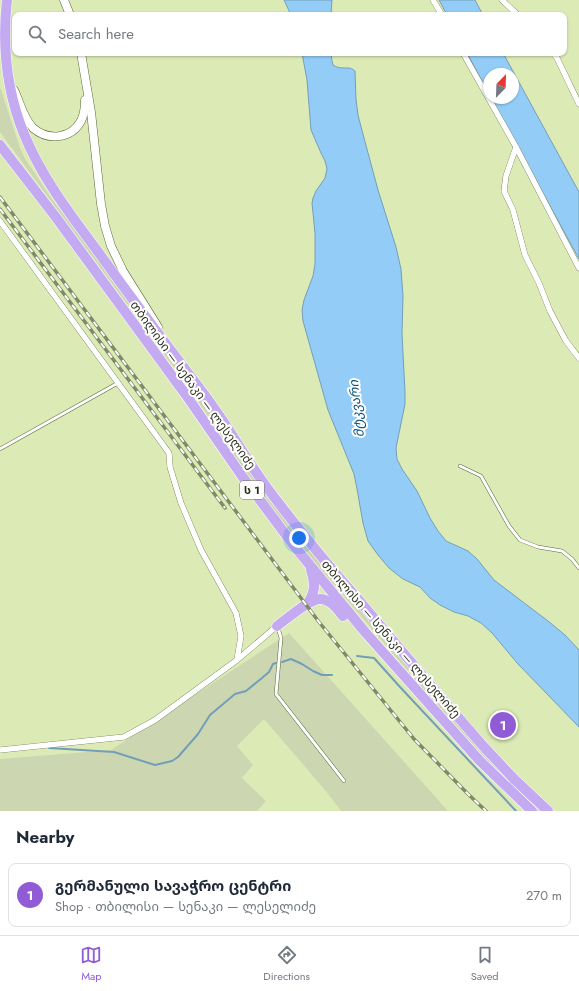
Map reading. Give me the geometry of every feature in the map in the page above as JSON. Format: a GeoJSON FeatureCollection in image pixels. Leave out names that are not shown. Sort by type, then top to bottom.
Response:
{"type":"FeatureCollection","features":[{"type":"Feature","properties":{"kind":"highway","name":"თბილისი — სენაკი — ლესელიძე"},"geometry":{"type":"LineString","coordinates":[[7,0],[5,35],[7,63],[14,103],[19,121],[33,153],[44,173],[81,229],[223,421],[270,493],[312,545],[484,747],[548,811]]}},
{"type":"Feature","properties":{"kind":"highway","name":"თბილისი — სენაკი — ლესელიძე"},"geometry":{"type":"LineString","coordinates":[[0,145],[78,247],[186,395],[242,476],[310,566],[365,632],[480,761],[532,811]]}},
{"type":"Feature","properties":{"kind":"highway"},"geometry":{"type":"LineString","coordinates":[[308,603],[315,587],[310,566]]}},
{"type":"Feature","properties":{"kind":"highway"},"geometry":{"type":"LineString","coordinates":[[277,626],[308,603],[321,599],[334,606],[352,626],[365,632]]}},
{"type":"Feature","properties":{"kind":"main road"},"geometry":{"type":"LineString","coordinates":[[64,0],[69,12]]}},
{"type":"Feature","properties":{"kind":"main road"},"geometry":{"type":"LineString","coordinates":[[81,56],[94,138],[101,204],[105,226],[111,246],[123,270],[175,356]]}},
{"type":"Feature","properties":{"kind":"main road"},"geometry":{"type":"LineString","coordinates":[[9,78],[28,122],[38,131],[50,137],[62,136],[78,125],[84,114],[86,87]]}},
{"type":"Feature","properties":{"kind":"street"},"geometry":{"type":"LineString","coordinates":[[433,0],[440,12]]}},
{"type":"Feature","properties":{"kind":"street"},"geometry":{"type":"LineString","coordinates":[[502,0],[515,12]]}},
{"type":"Feature","properties":{"kind":"street"},"geometry":{"type":"LineString","coordinates":[[465,56],[516,147],[579,268]]}},
{"type":"Feature","properties":{"kind":"street"},"geometry":{"type":"LineString","coordinates":[[555,56],[579,104]]}},
{"type":"Feature","properties":{"kind":"street"},"geometry":{"type":"LineString","coordinates":[[516,147],[506,176],[504,192],[513,210],[524,255],[539,283],[550,311],[566,341],[579,358]]}},
{"type":"Feature","properties":{"kind":"street"},"geometry":{"type":"LineString","coordinates":[[0,221],[169,453],[170,467],[181,503],[201,550],[236,613],[241,636],[237,660]]}},
{"type":"Feature","properties":{"kind":"street"},"geometry":{"type":"LineString","coordinates":[[0,750],[124,737],[155,720],[237,660],[277,626]]}},
{"type":"Feature","properties":{"kind":"lane"},"geometry":{"type":"LineString","coordinates":[[0,449],[118,383]]}},
{"type":"Feature","properties":{"kind":"lane"},"geometry":{"type":"LineString","coordinates":[[460,466],[481,476],[509,526],[520,540],[538,547],[562,552],[572,558],[579,568]]}},
{"type":"Feature","properties":{"kind":"lane"},"geometry":{"type":"LineString","coordinates":[[277,626],[281,638],[276,694],[344,780]]}},
{"type":"Feature","properties":{"kind":"green space"},"geometry":{"type":"Polygon","coordinates":[[[0,87],[25,159],[51,198],[189,383],[211,409],[256,478],[543,811],[537,811],[477,752],[307,553],[276,513],[237,460],[187,385],[0,132],[0,87]]]}},
{"type":"Feature","properties":{"kind":"green space"},"geometry":{"type":"Polygon","coordinates":[[[289,633],[448,811],[341,811],[325,790],[264,719],[237,746],[253,765],[242,778],[266,801],[257,811],[0,811],[0,759],[111,750],[289,633]]]}},
{"type":"Feature","properties":{"kind":"water"},"geometry":{"type":"Polygon","coordinates":[[[284,0],[332,0],[331,12],[290,12],[284,0]]]}},
{"type":"Feature","properties":{"kind":"water"},"geometry":{"type":"Polygon","coordinates":[[[439,0],[475,0],[481,12],[445,12],[439,0]]]}},
{"type":"Feature","properties":{"kind":"water","name":"მტკვარი"},"geometry":{"type":"Polygon","coordinates":[[[303,56],[331,56],[333,65],[339,68],[350,68],[355,71],[358,115],[401,269],[405,404],[396,448],[397,459],[417,491],[430,518],[446,541],[468,551],[477,559],[494,580],[565,635],[579,650],[579,727],[481,623],[440,605],[430,598],[420,587],[403,579],[389,568],[368,541],[363,523],[354,474],[328,410],[303,321],[302,310],[304,300],[313,276],[315,264],[315,233],[312,203],[316,191],[325,178],[327,169],[311,130],[307,80],[303,56]]]}},
{"type":"Feature","properties":{"kind":"water"},"geometry":{"type":"Polygon","coordinates":[[[469,56],[505,56],[511,68],[483,68],[483,83],[469,56]]]}},
{"type":"Feature","properties":{"kind":"water"},"geometry":{"type":"Polygon","coordinates":[[[519,82],[579,192],[579,259],[494,104],[519,104],[519,82]]]}},
{"type":"Feature","properties":{"kind":"waterway"},"geometry":{"type":"LineString","coordinates":[[357,656],[374,658],[516,811]]}},
{"type":"Feature","properties":{"kind":"waterway"},"geometry":{"type":"LineString","coordinates":[[282,662],[291,659],[322,675],[332,675]]}},
{"type":"Feature","properties":{"kind":"waterway"},"geometry":{"type":"LineString","coordinates":[[49,748],[114,752],[155,765],[172,761],[178,757],[198,734],[210,715],[235,694],[246,691],[269,672],[273,664],[276,663]]}},
{"type":"Feature","properties":{"kind":"railway"},"geometry":{"type":"LineString","coordinates":[[0,197],[319,622],[414,739],[486,811]]}},
{"type":"Feature","properties":{"kind":"railway"},"geometry":{"type":"LineString","coordinates":[[0,209],[225,508]]}},
{"type":"Feature","properties":{"kind":"place","name":"გერმანული სავაჭრო ცენტრი"},"geometry":{"type":"Point","coordinates":[503,725]}}]}
